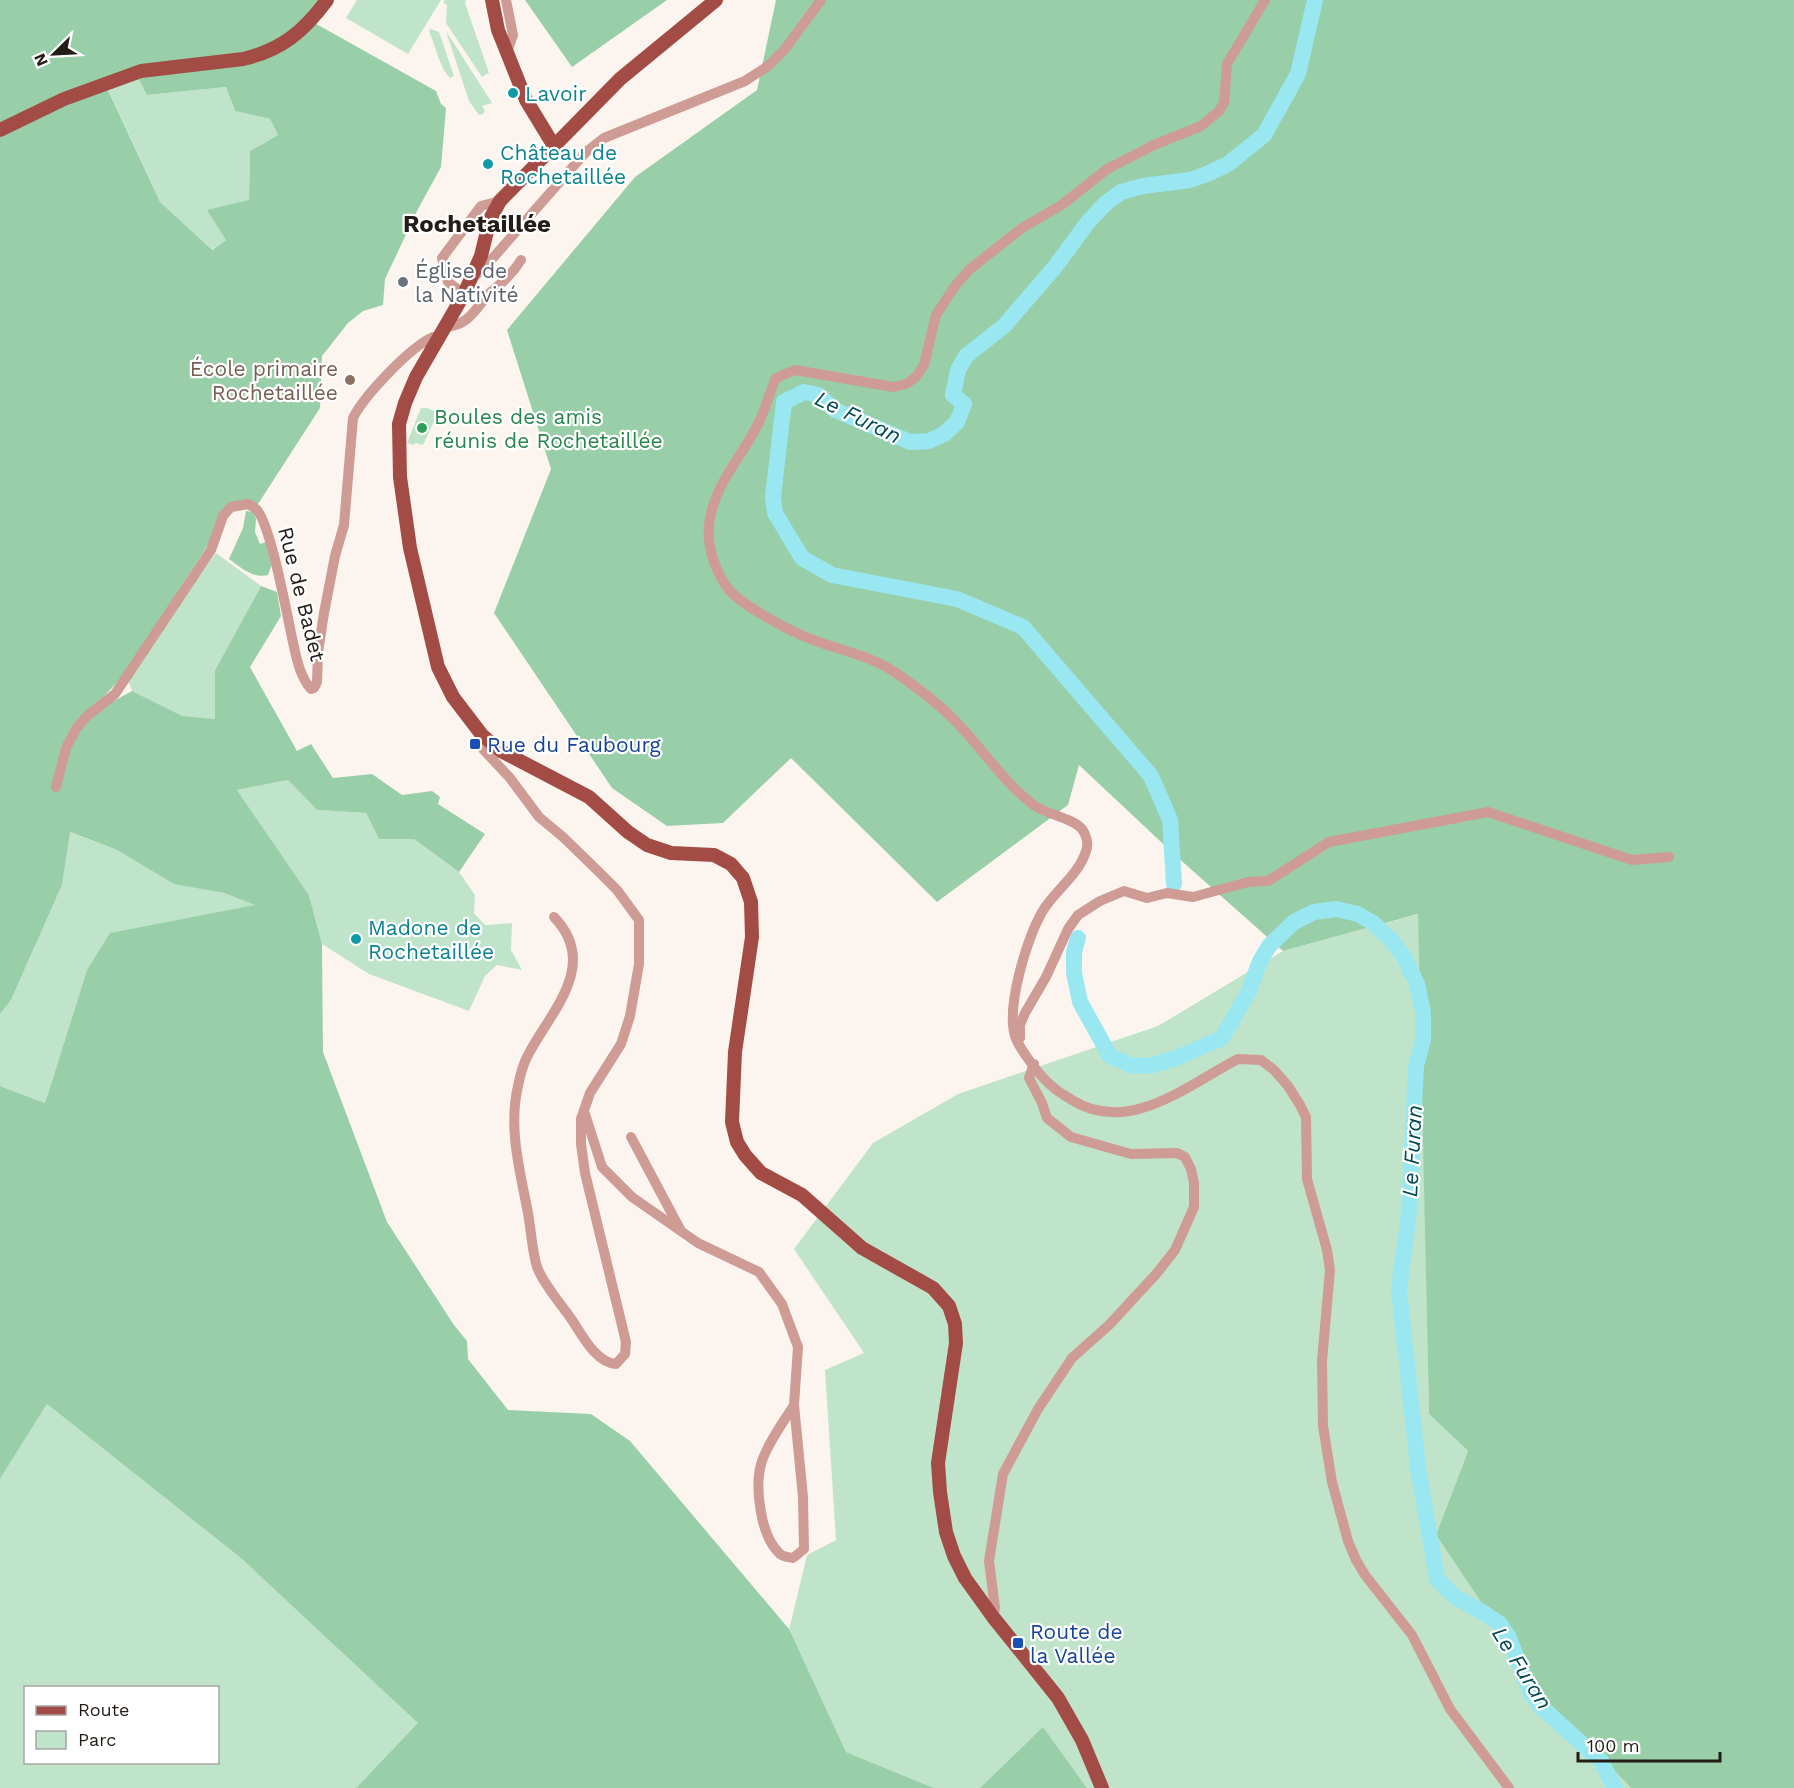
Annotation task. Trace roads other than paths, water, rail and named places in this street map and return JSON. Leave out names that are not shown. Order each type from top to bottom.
[{"type":"main road","points":[[0,130],[64,99],[141,71],[259,56],[290,40],[302,30],[327,0]]},
{"type":"main road","points":[[492,0],[498,30],[530,109],[554,146]]},
{"type":"main road","points":[[716,0],[620,79],[500,201],[490,219],[481,256],[471,279],[416,377],[399,423],[400,477],[410,548],[438,667],[453,697],[482,735],[501,751],[589,797],[646,845],[671,853],[714,855],[731,864],[743,878],[751,902],[752,937],[735,1052],[732,1122],[737,1142],[761,1173],[802,1195],[862,1248],[933,1288],[949,1305],[955,1324],[956,1343],[938,1463],[946,1532],[965,1578],[1058,1698],[1082,1740],[1102,1788]]},
{"type":"street","points":[[506,0],[513,35],[507,52]]},
{"type":"street","points":[[471,279],[485,267],[585,153],[604,138],[745,81],[768,66],[785,49],[821,0]]},
{"type":"street","points":[[1265,0],[1227,64],[1224,103],[1219,111],[1201,126],[1154,144],[1107,169],[1064,204],[1022,228],[970,269],[955,286],[936,315],[924,365],[916,377],[906,384],[893,387],[795,370],[776,378],[767,396],[760,420],[716,494],[709,527],[713,560],[731,592],[800,634],[860,654],[897,674],[945,710],[1015,789],[1036,807],[1081,828],[1087,838],[1087,850],[1076,869],[1042,910],[1024,952],[1016,994],[1013,1026],[1020,1047],[1051,1086],[1076,1103],[1100,1112],[1131,1111],[1159,1103],[1238,1059],[1261,1060],[1274,1070],[1300,1105],[1306,1117],[1306,1179],[1327,1250],[1330,1270],[1322,1361],[1322,1394],[1328,1455],[1342,1521],[1356,1560],[1412,1635],[1450,1709],[1509,1788]]},
{"type":"street","points":[[464,294],[448,282],[442,258],[481,206],[500,201]]},
{"type":"street","points":[[446,327],[457,326],[473,316],[490,293],[512,274],[521,260]]},
{"type":"street","name":"Rue de Badet","points":[[56,787],[66,748],[76,729],[87,716],[115,694],[211,550],[223,516],[231,507],[248,504],[256,509],[262,520],[271,546],[297,657],[307,685],[311,689],[315,688],[324,613],[335,556],[344,525],[353,418],[359,406],[373,389],[396,366],[426,340],[433,338],[438,340]]},
{"type":"street","points":[[482,735],[483,749],[510,778],[539,818],[563,837],[617,890],[639,920],[639,964],[630,1016],[621,1044],[596,1083],[583,1108],[581,1119],[581,1144],[585,1173],[626,1342],[625,1354],[616,1364],[606,1361],[589,1345],[537,1267],[514,1133],[518,1086],[527,1057],[561,1001],[569,983],[573,963],[572,943],[565,929],[554,917]]},
{"type":"street","points":[[1020,1047],[1020,1025],[1068,930],[1078,915],[1100,901],[1124,891],[1147,898],[1172,893],[1193,897],[1248,882],[1268,881],[1329,842],[1488,812],[1632,860],[1669,857]]},
{"type":"street","points":[[993,1617],[996,1608],[989,1561],[1003,1474],[1038,1409],[1072,1358],[1109,1324],[1175,1250],[1194,1208],[1194,1183],[1185,1157],[1177,1153],[1131,1154],[1071,1137],[1047,1118],[1029,1078],[1034,1064]]},
{"type":"street","points":[[583,1108],[602,1167],[632,1197],[698,1243],[759,1272],[782,1304],[798,1347],[794,1405],[803,1497],[804,1549],[793,1558],[781,1555],[770,1539],[762,1518],[758,1488],[762,1462],[772,1438],[794,1405]]},
{"type":"street","points":[[631,1137],[682,1232]]},
{"type":"waterway","name":"Le Furan","points":[[1174,884],[1170,820],[1151,776],[1023,627],[957,599],[832,575],[802,558],[775,513],[773,497],[784,402],[804,392],[818,395],[835,410],[910,442],[929,441],[944,434],[957,422],[964,404],[953,395],[958,370],[966,356],[1004,326],[1106,203],[1121,192],[1143,186],[1190,180],[1207,174],[1228,164],[1264,135],[1298,74],[1315,0]]},
{"type":"waterway","name":"Le Furan","points":[[1078,938],[1074,952],[1074,973],[1080,1002],[1110,1056],[1133,1066],[1153,1065],[1176,1058],[1222,1038],[1249,991],[1260,961],[1269,946],[1294,922],[1314,912],[1336,909],[1358,914],[1373,923],[1403,955],[1417,984],[1423,1012],[1423,1040],[1416,1066],[1409,1211],[1399,1290],[1418,1468],[1437,1579],[1455,1597],[1500,1624],[1508,1636],[1531,1693],[1540,1706],[1601,1761],[1615,1788]]},
{"type":"place","name":"Lavoir","points":[[513,93]]},
{"type":"place","name":"Château de Rochetaillée","points":[[488,164]]},
{"type":"place","name":"Église de la Nativité","points":[[403,282]]},
{"type":"place","name":"École primaire Rochetaillée","points":[[350,380]]},
{"type":"place","name":"Boules des amis réunis de Rochetaillée","points":[[422,428]]},
{"type":"place","name":"Rue du Faubourg","points":[[475,744]]},
{"type":"place","name":"Madone de Rochetaillée","points":[[356,939]]},
{"type":"place","name":"Route de la Vallée","points":[[1018,1643]]},
{"type":"district","name":"Rochetaillée","points":[[477,224]]}]
